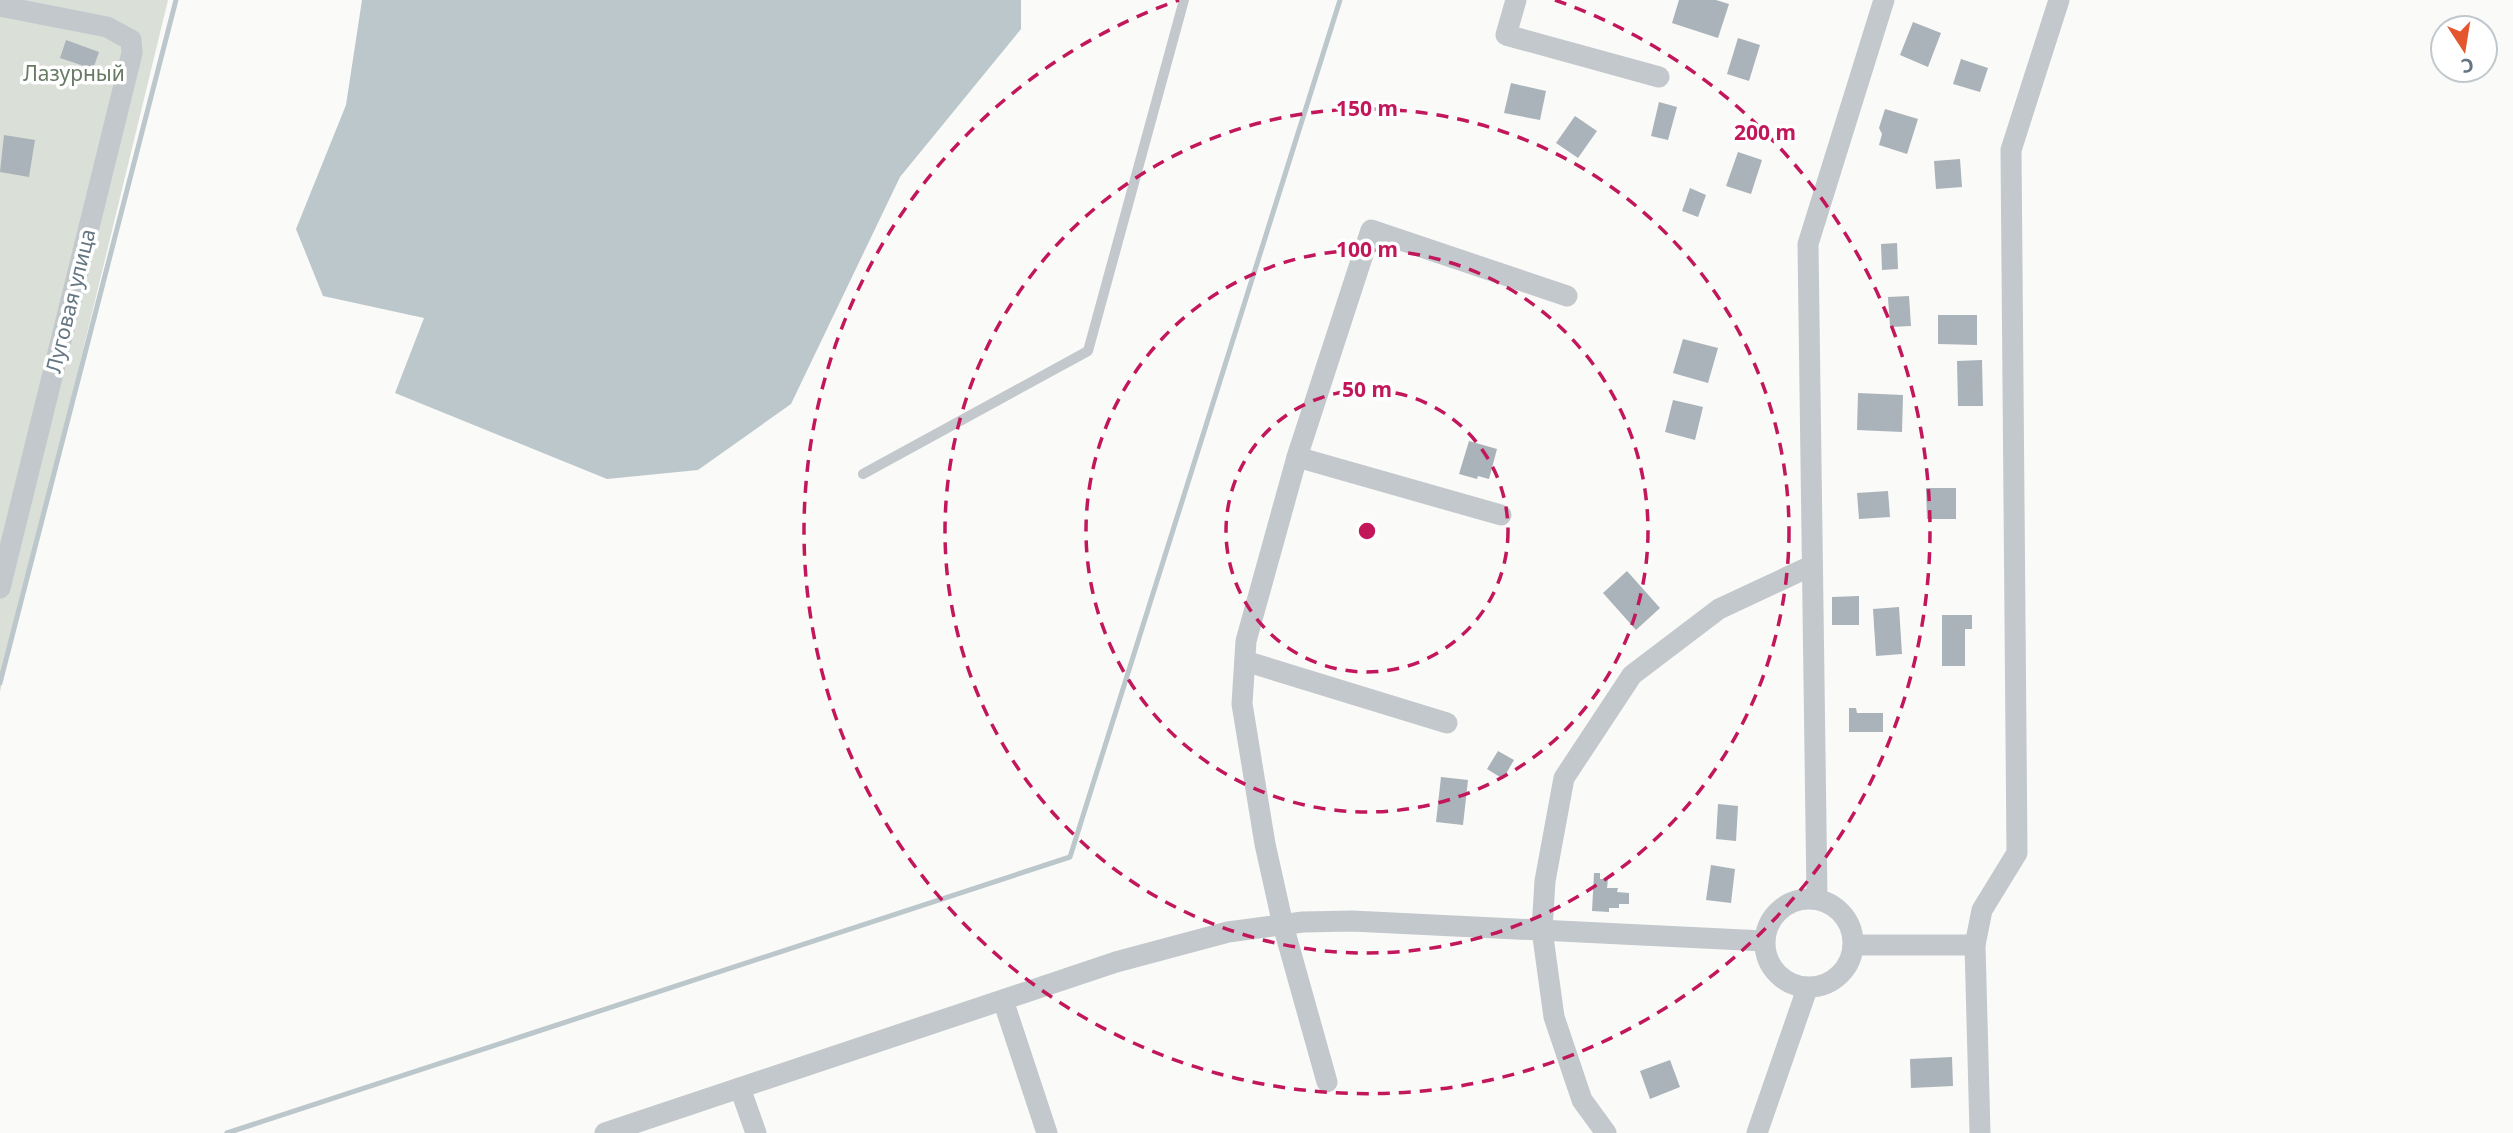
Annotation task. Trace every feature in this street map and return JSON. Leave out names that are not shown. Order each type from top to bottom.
[{"type":"street","points":[[1516,0],[1506,35],[1659,77]]},
{"type":"street","points":[[1817,898],[1808,244],[1884,0]]},
{"type":"street","points":[[1980,1133],[1975,945],[1982,910],[2017,853],[2011,150],[2059,0]]},
{"type":"street","name":"Луговая улица","points":[[0,6],[107,27],[131,40],[132,53],[0,588]]},
{"type":"street","points":[[1327,1082],[1283,925],[1265,844],[1242,704],[1246,641],[1297,457],[1371,230],[1567,296]]},
{"type":"street","points":[[1297,457],[1501,515]]},
{"type":"street","points":[[1606,1133],[1582,1100],[1554,1017],[1542,930],[1545,881],[1564,778],[1632,675],[1719,609],[1811,566]]},
{"type":"street","points":[[1245,661],[1447,723]]},
{"type":"street","points":[[1817,898],[1845,915],[1855,945],[1848,968],[1830,984],[1807,989],[1784,981],[1769,964],[1764,941],[1772,917],[1792,901],[1817,898]]},
{"type":"street","points":[[605,1133],[1116,962],[1227,932],[1352,921],[1764,941]]},
{"type":"street","points":[[1855,945],[1975,945]]},
{"type":"street","points":[[1757,1133],[1807,989]]},
{"type":"street","points":[[1003,1000],[1047,1133]]},
{"type":"street","points":[[740,1088],[756,1133]]},
{"type":"lane","points":[[863,474],[1088,351],[1184,0]]},
{"type":"green space","name":"Лазурный","points":[[0,0],[168,0],[0,692]]},
{"type":"shaded area","points":[[362,0],[1021,0],[1021,29],[900,177],[791,404],[698,470],[607,479],[395,393],[424,318],[323,296],[296,229],[346,105]]},
{"type":"building","points":[[1679,0],[1716,0],[1729,4],[1718,38],[1672,23]]},
{"type":"building","points":[[1913,22],[1941,33],[1928,67],[1900,55]]},
{"type":"building","points":[[1738,38],[1760,45],[1749,81],[1727,74]]},
{"type":"building","points":[[66,40],[99,52],[93,69],[60,58]]},
{"type":"building","points":[[1961,59],[1988,68],[1980,92],[1953,84]]},
{"type":"building","points":[[1511,83],[1546,91],[1540,120],[1504,113]]},
{"type":"building","points":[[1659,102],[1677,107],[1668,140],[1651,136]]},
{"type":"building","points":[[1885,109],[1918,119],[1907,154],[1879,145],[1882,134],[1879,128]]},
{"type":"building","points":[[1575,116],[1597,131],[1578,158],[1556,143]]},
{"type":"building","points":[[4,135],[35,140],[29,177],[0,172]]},
{"type":"building","points":[[1738,152],[1762,160],[1751,194],[1726,186]]},
{"type":"building","points":[[1960,159],[1962,187],[1936,189],[1934,161]]},
{"type":"building","points":[[1690,188],[1706,195],[1698,217],[1682,211]]},
{"type":"building","points":[[1897,243],[1898,269],[1882,270],[1881,244]]},
{"type":"building","points":[[1909,296],[1911,326],[1890,327],[1888,297]]},
{"type":"building","points":[[1938,315],[1977,315],[1977,345],[1938,344]]},
{"type":"building","points":[[1683,339],[1718,348],[1708,383],[1673,373]]},
{"type":"building","points":[[1982,360],[1983,406],[1958,406],[1957,361]]},
{"type":"building","points":[[1858,393],[1903,395],[1902,432],[1857,430]]},
{"type":"building","points":[[1673,400],[1703,407],[1695,440],[1665,432]]},
{"type":"building","points":[[1469,441],[1497,449],[1489,479],[1459,474]]},
{"type":"building","points":[[1926,488],[1956,488],[1956,519],[1927,519]]},
{"type":"building","points":[[1888,491],[1890,517],[1859,519],[1857,493]]},
{"type":"building","points":[[1627,571],[1660,608],[1636,630],[1603,593]]},
{"type":"building","points":[[1859,596],[1859,625],[1832,625],[1832,597]]},
{"type":"building","points":[[1899,607],[1902,654],[1876,656],[1873,609]]},
{"type":"building","points":[[1942,615],[1972,615],[1972,629],[1965,629],[1965,666],[1942,666]]},
{"type":"building","points":[[1849,708],[1856,708],[1857,713],[1883,713],[1883,732],[1849,732]]},
{"type":"building","points":[[1498,751],[1514,760],[1503,779],[1487,769]]},
{"type":"building","points":[[1441,777],[1468,780],[1463,825],[1436,822]]},
{"type":"building","points":[[1718,804],[1738,806],[1736,841],[1716,839]]},
{"type":"building","points":[[1711,865],[1735,869],[1731,903],[1706,900]]},
{"type":"building","points":[[1594,873],[1600,873],[1600,879],[1608,879],[1607,888],[1618,888],[1617,892],[1629,893],[1629,904],[1609,908],[1609,912],[1592,911]]},
{"type":"building","points":[[1952,1057],[1953,1086],[1911,1088],[1910,1059]]},
{"type":"building","points":[[1670,1060],[1680,1087],[1650,1099],[1640,1071]]},
{"type":"waterway","points":[[0,683],[176,0]]},
{"type":"waterway","points":[[227,1133],[1070,857],[1340,0]]}]
